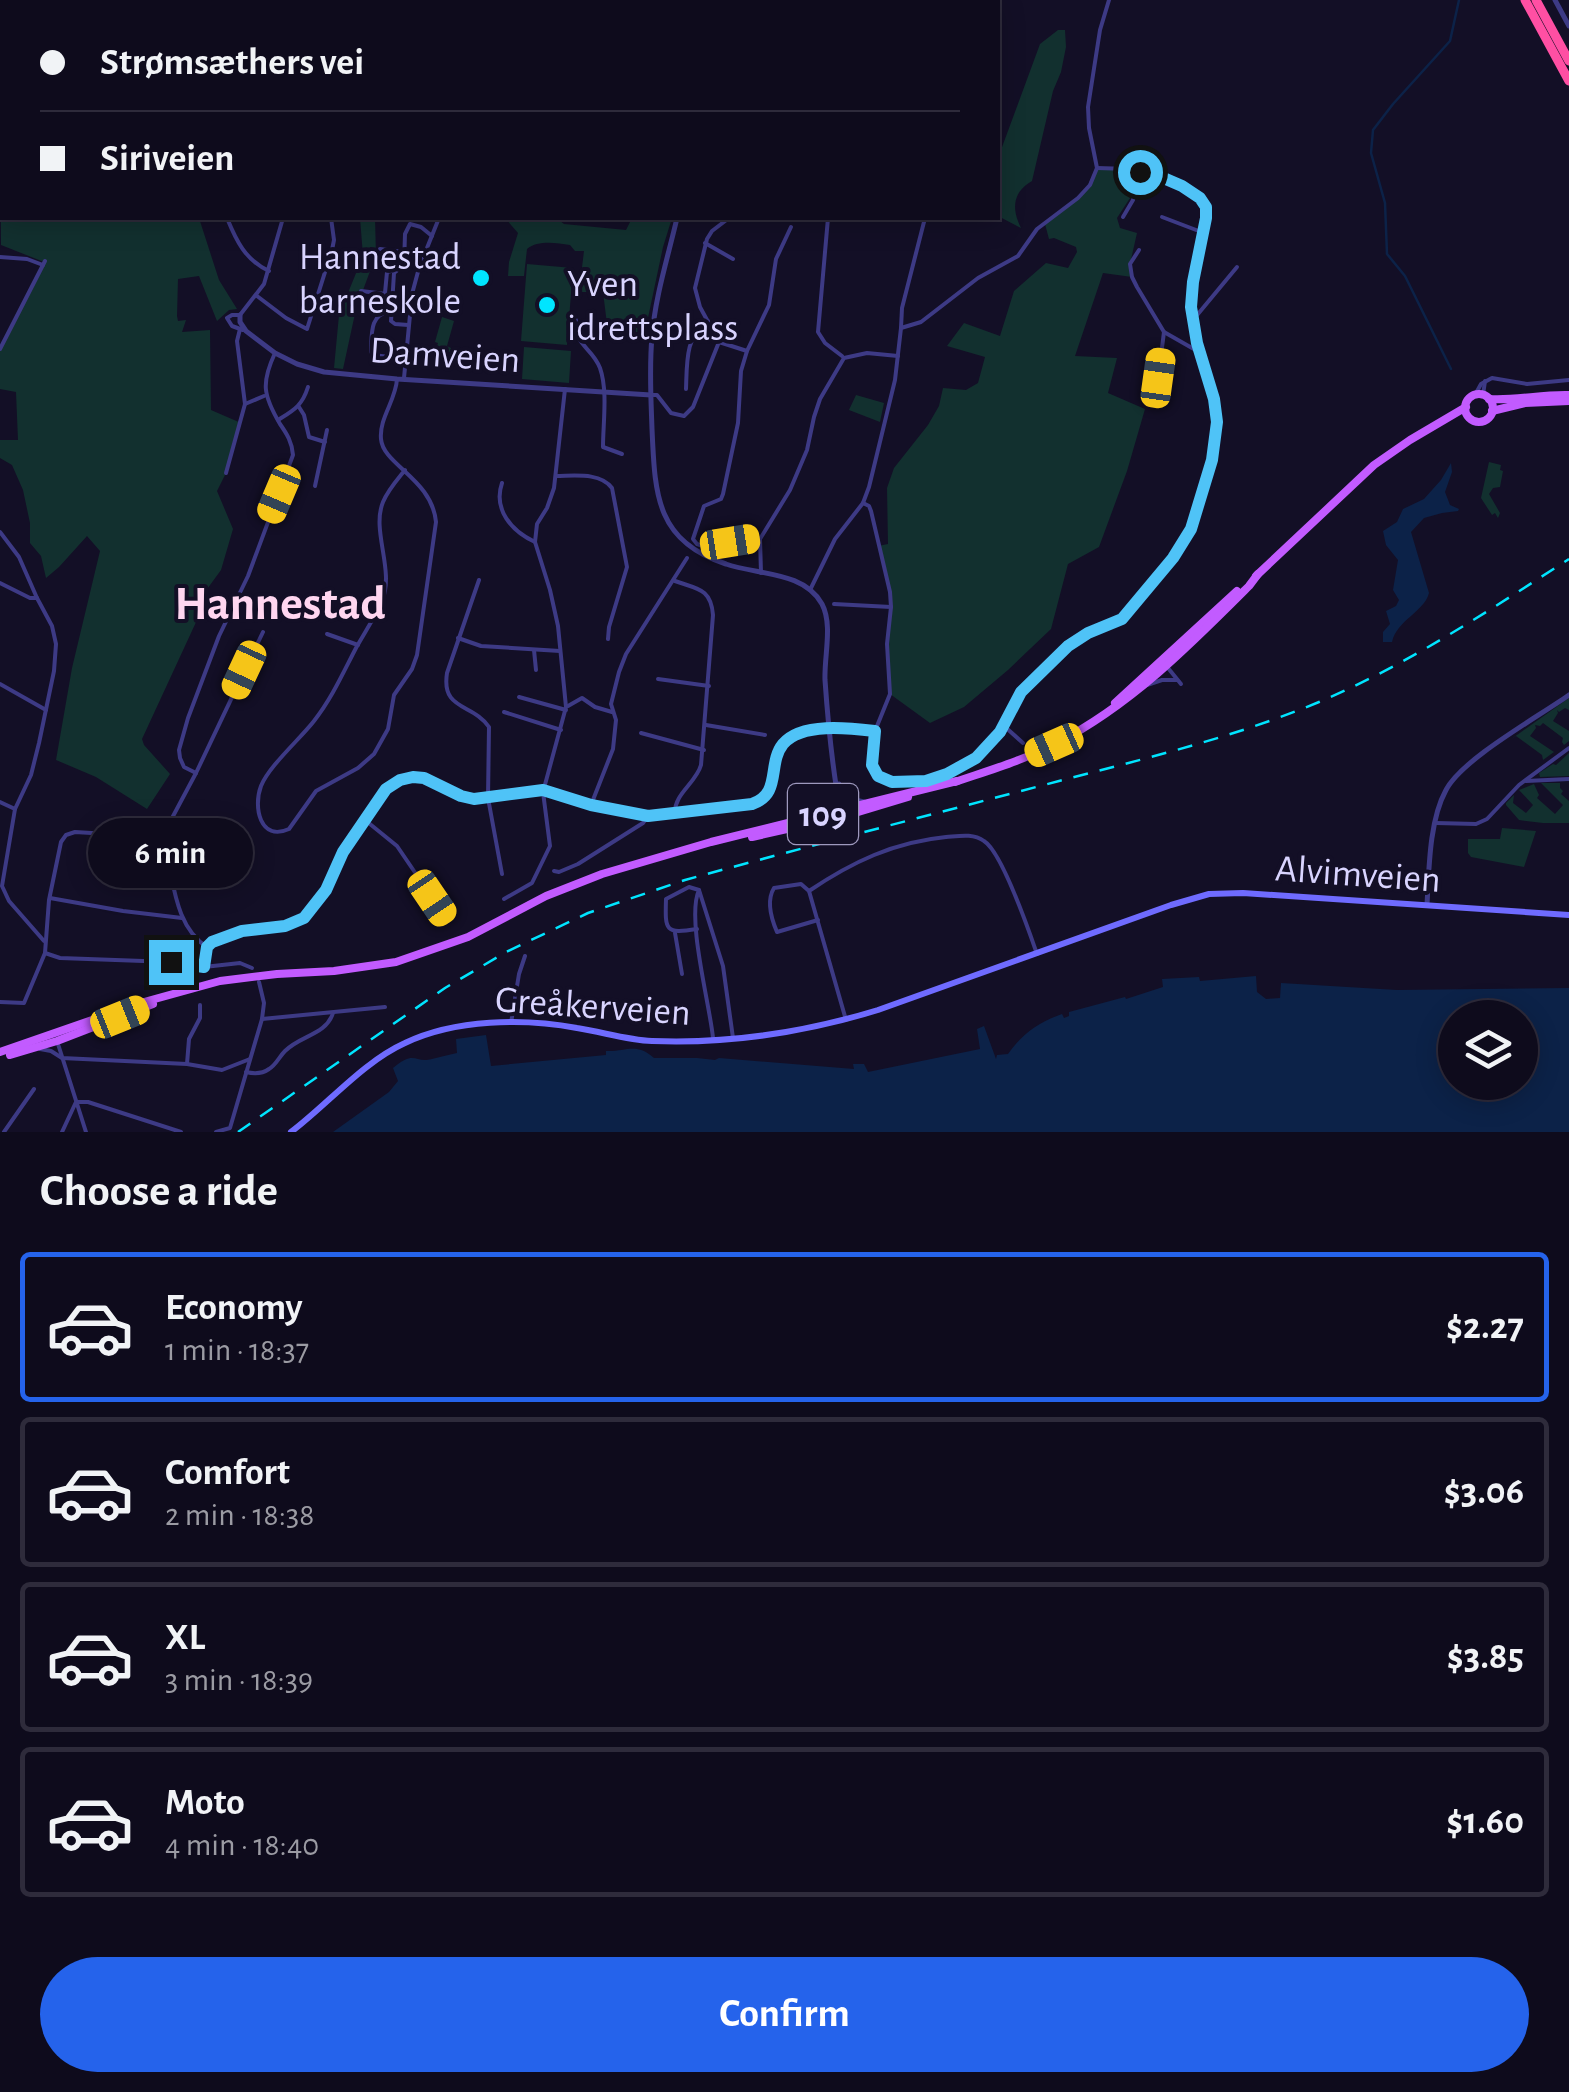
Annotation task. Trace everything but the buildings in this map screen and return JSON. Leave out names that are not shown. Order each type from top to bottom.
[{"type":"highway","points":[[1525,0],[1569,81]]},
{"type":"highway","points":[[1536,0],[1569,62]]},
{"type":"main road","name":"109","points":[[1099,717],[1165,663],[1374,465],[1410,440],[1466,407],[1469,400],[1482,396],[1503,400],[1524,396],[1569,398]]},
{"type":"main road","points":[[1482,396],[1492,412]]},
{"type":"main road","name":"109","points":[[1440,423],[1470,418],[1484,421],[1492,412],[1525,403],[1569,398]]},
{"type":"main road","points":[[1466,407],[1470,418]]},
{"type":"main road","name":"109","points":[[0,1055],[32,1049],[144,1002],[240,977],[334,971],[396,962],[468,936],[582,881],[1003,767],[1042,750],[1115,708],[1143,687],[1165,663]]},
{"type":"main road","name":"109","points":[[844,811],[958,781]]},
{"type":"main road","name":"Alvimveien","points":[[1146,914],[1222,892],[1569,915]]},
{"type":"main road","name":"Greåkerveien","points":[[291,1132],[379,1058],[405,1042],[449,1029],[511,1023],[562,1025],[638,1040],[713,1040],[779,1033],[846,1020],[1146,914]]},
{"type":"main road","name":"109","points":[[0,1055],[56,1038]]},
{"type":"street","points":[[900,328],[921,322],[978,278],[1018,256],[1033,234],[1090,185],[1097,168],[1088,107],[1109,0]]},
{"type":"street","points":[[1555,0],[1569,26]]},
{"type":"street","points":[[862,502],[871,511],[890,592],[890,694],[875,731],[872,765],[884,780],[914,782],[947,774],[984,752],[1015,700],[1042,670],[1080,637],[1122,619],[1188,537],[1212,460],[1216,433],[1214,399],[1193,320],[1192,293],[1206,207],[1200,198],[1164,177],[1097,168]]},
{"type":"street","points":[[1123,217],[1140,172]]},
{"type":"street","points":[[1162,217],[1204,233]]},
{"type":"street","points":[[228,220],[244,253],[269,271]]},
{"type":"street","points":[[226,473],[246,404],[237,341],[243,330],[240,315],[257,296],[269,271],[282,220]]},
{"type":"street","points":[[257,296],[307,329],[334,240],[332,220]]},
{"type":"street","points":[[405,470],[382,504],[383,598],[328,703],[260,787],[258,813],[272,831],[289,829],[316,791],[358,768],[374,754],[388,729],[394,695],[417,656],[436,522],[429,498],[405,470],[388,455],[380,437],[406,359],[412,294],[437,220]]},
{"type":"street","points":[[678,220],[652,334],[656,491],[671,524],[701,554],[736,568],[794,580],[822,604],[826,620],[828,728],[844,811]]},
{"type":"street","points":[[726,220],[712,231],[705,243],[696,288],[700,307],[719,342],[747,351]]},
{"type":"street","points":[[828,220],[818,332],[824,343],[844,358]]},
{"type":"street","points":[[810,590],[834,539],[862,502],[873,473],[895,380],[902,308],[924,220]]},
{"type":"street","points":[[404,265],[405,234],[410,224],[432,236]]},
{"type":"street","points":[[760,539],[703,546],[694,542],[704,506],[724,494],[738,422],[740,377],[747,351],[769,305],[776,259],[792,227]]},
{"type":"street","points":[[705,243],[733,259]]},
{"type":"street","points":[[380,249],[404,252]]},
{"type":"street","points":[[1139,250],[1130,264],[1132,277],[1164,332],[1199,352]]},
{"type":"street","points":[[0,257],[44,263],[0,350]]},
{"type":"street","points":[[408,325],[392,323],[388,272],[404,265],[419,268]]},
{"type":"street","points":[[1193,320],[1237,267]]},
{"type":"street","points":[[361,291],[388,294]]},
{"type":"street","points":[[390,311],[378,314],[373,322],[371,352],[373,356],[406,359]]},
{"type":"street","points":[[240,315],[227,320],[243,330]]},
{"type":"street","points":[[576,320],[576,333],[600,367],[603,447],[622,454]]},
{"type":"street","points":[[686,388],[690,346],[698,328],[708,321]]},
{"type":"street","points":[[673,322],[698,328]]},
{"type":"street","name":"Damveien","points":[[243,330],[275,353],[324,372],[651,395]]},
{"type":"street","points":[[1158,378],[1164,332]]},
{"type":"street","points":[[651,395],[657,395],[676,416],[689,413],[719,342]]},
{"type":"street","points":[[761,573],[760,539],[790,490],[807,450],[820,399],[844,358],[867,352],[898,356]]},
{"type":"street","points":[[196,773],[184,767],[180,758],[188,718],[248,576],[293,454],[290,440],[266,395],[265,377],[275,353]]},
{"type":"street","points":[[1482,396],[1485,381],[1496,378],[1527,384],[1569,380]]},
{"type":"street","points":[[278,420],[299,407],[308,387]]},
{"type":"street","points":[[504,899],[532,883],[550,846],[543,790],[566,708],[558,626],[534,542],[537,524],[552,496],[565,389]]},
{"type":"street","points":[[246,404],[266,395]]},
{"type":"street","points":[[299,407],[309,437],[325,442]]},
{"type":"street","points":[[315,486],[328,430]]},
{"type":"street","points":[[556,476],[600,478],[612,488],[627,567],[608,639]]},
{"type":"street","points":[[502,482],[499,492],[503,514],[514,530],[534,542]]},
{"type":"street","points":[[0,532],[20,557],[52,626],[56,644],[34,765],[15,810],[2,886],[4,895],[44,941]]},
{"type":"street","points":[[591,805],[613,749],[616,720],[612,692],[626,654],[687,558]]},
{"type":"street","points":[[479,580],[458,638],[446,690],[453,702],[490,727],[488,798],[502,874]]},
{"type":"street","points":[[674,580],[705,592],[712,604],[704,750],[700,772],[676,802],[675,813]]},
{"type":"street","points":[[0,583],[37,598]]},
{"type":"street","points":[[834,604],[891,607]]},
{"type":"street","points":[[207,947],[182,918],[163,835],[262,632]]},
{"type":"street","points":[[327,634],[358,645]]},
{"type":"street","points":[[458,638],[478,646],[560,651]]},
{"type":"street","points":[[534,650],[536,670]]},
{"type":"street","points":[[1143,687],[1162,680],[1179,682],[1165,663]]},
{"type":"street","points":[[658,679],[709,686]]},
{"type":"street","points":[[0,684],[46,710]]},
{"type":"street","points":[[1427,905],[1428,856],[1442,796],[1449,783],[1462,769],[1569,695]]},
{"type":"street","points":[[519,697],[566,708],[582,698],[594,708],[612,712]]},
{"type":"street","points":[[504,712],[561,730]]},
{"type":"street","points":[[706,725],[765,735]]},
{"type":"street","points":[[1003,725],[1023,744]]},
{"type":"street","points":[[204,967],[207,947],[220,938],[285,926],[304,918],[326,890],[343,852],[386,789],[400,780],[413,777],[432,781],[465,798],[543,790],[591,805],[648,816],[752,804],[762,800],[771,788],[775,760],[783,744],[802,732],[828,728],[875,731]]},
{"type":"street","points":[[641,733],[704,750]]},
{"type":"street","points":[[1436,823],[1482,822],[1526,780],[1569,748]]},
{"type":"street","points":[[836,776],[844,811]]},
{"type":"street","points":[[1526,780],[1569,779]]},
{"type":"street","points":[[843,795],[867,802]]},
{"type":"street","points":[[0,802],[15,810]]},
{"type":"street","points":[[554,871],[578,864],[644,823],[648,816]]},
{"type":"street","points":[[365,820],[397,846],[448,921]]},
{"type":"street","points":[[0,1002],[24,1003],[45,952],[61,842],[70,833],[141,836],[162,844]]},
{"type":"street","points":[[809,891],[848,865],[882,851],[917,840],[974,836],[991,846],[1000,863],[1036,954]]},
{"type":"street","points":[[818,920],[777,932],[770,900],[774,888],[801,884],[809,891],[818,920],[846,1020]]},
{"type":"street","points":[[698,930],[675,933],[665,924],[666,900],[689,888],[699,890]]},
{"type":"street","points":[[699,890],[696,897],[702,978],[713,1040]]},
{"type":"street","points":[[699,890],[723,966],[733,1038]]},
{"type":"street","points":[[50,898],[182,918]]},
{"type":"street","points":[[675,933],[682,974]]},
{"type":"street","points":[[45,952],[60,958],[204,967],[240,963],[252,968]]},
{"type":"street","points":[[511,1023],[525,956]]},
{"type":"street","points":[[216,1132],[230,1128],[262,1020],[264,1003],[259,982]]},
{"type":"street","points":[[188,1064],[189,1039],[200,1018],[200,1004]]},
{"type":"street","points":[[262,1020],[385,1008]]},
{"type":"street","points":[[246,1072],[265,1072],[274,1067],[282,1053],[296,1042],[330,1024],[333,1012]]},
{"type":"street","points":[[56,1038],[86,1132]]},
{"type":"street","points":[[32,1049],[51,1051],[62,1058],[188,1064],[222,1070],[250,1059]]},
{"type":"street","points":[[4,1132],[34,1089]]},
{"type":"street","points":[[62,1132],[76,1102]]},
{"type":"street","points":[[76,1102],[88,1102],[181,1132]]},
{"type":"green space","points":[[1058,30],[1065,30],[1061,72],[1032,181],[1016,201],[1021,228],[1000,217],[1000,153],[1040,44]]},
{"type":"green space","points":[[1097,168],[1140,171],[1132,195],[1117,218],[1120,228],[1137,233],[1130,264],[1132,277],[1103,273],[1075,356],[1117,358],[1108,393],[1145,409],[1127,471],[1099,547],[1068,564],[1051,629],[964,707],[930,723],[890,694],[890,593],[878,546],[888,544],[887,488],[894,468],[939,406],[943,388],[966,390],[978,383],[985,357],[947,346],[964,323],[1000,336],[1014,291],[1046,263],[1068,268],[1076,247],[1049,239],[1045,224],[1084,192]]},
{"type":"green space","points":[[1,220],[200,220],[219,280],[237,309],[229,310],[217,321],[199,276],[178,279],[177,316],[178,321],[186,320],[182,332],[210,330],[211,410],[241,423],[217,491],[233,529],[221,570],[202,596],[197,620],[142,739],[170,774],[147,809],[96,777],[56,760],[72,668],[100,551],[87,536],[46,578],[41,556],[30,543],[23,490],[12,465],[0,458],[0,440],[18,440],[16,392],[0,389],[0,349],[44,262],[1,245]]},
{"type":"green space","points":[[360,220],[375,220],[376,255],[356,309],[343,369],[334,368],[339,315],[363,256]]},
{"type":"green space","points":[[507,220],[559,220],[564,224],[626,230],[631,220],[671,220],[645,332],[608,332],[603,292],[579,292],[584,251],[575,251],[570,245],[531,246],[527,249],[524,276],[508,276],[518,233]]},
{"type":"green space","name":"Yven idrettsplass","points":[[527,264],[573,268],[567,345],[521,341]]},
{"type":"green space","points":[[442,317],[454,321],[447,346],[453,349],[450,360],[434,356]]},
{"type":"green space","points":[[524,347],[571,351],[569,383],[522,379]]},
{"type":"green space","points":[[856,395],[884,403],[880,422],[849,410]]},
{"type":"green space","points":[[1489,462],[1501,465],[1503,471],[1500,487],[1489,494],[1500,513],[1498,518],[1481,498]]},
{"type":"green space","points":[[1569,698],[1569,710],[1557,710],[1553,721],[1569,731],[1569,741],[1564,745],[1563,738],[1543,723],[1535,725],[1530,736],[1554,752],[1543,760],[1542,755],[1516,736],[1510,740]]},
{"type":"green space","points":[[1569,753],[1569,776],[1540,777],[1539,773]]},
{"type":"green space","points":[[1541,783],[1560,783],[1561,794],[1569,801],[1569,823],[1519,820],[1506,805],[1514,795],[1513,803],[1526,813],[1533,805],[1519,790],[1534,784],[1537,798],[1555,814],[1563,805]]},
{"type":"green space","points":[[1502,828],[1536,831],[1524,867],[1471,857],[1468,853],[1468,839],[1500,839]]},
{"type":"water","points":[[1451,463],[1445,492],[1450,505],[1458,511],[1424,518],[1411,532],[1429,593],[1392,642],[1383,642],[1383,632],[1390,624],[1386,611],[1399,600],[1393,590],[1398,560],[1386,545],[1383,531],[1397,522],[1403,509],[1424,499]]},
{"type":"water","points":[[1256,976],[1257,992],[1266,999],[1280,998],[1281,983],[1397,990],[1569,988],[1569,1132],[333,1132],[389,1092],[398,1081],[393,1068],[411,1058],[426,1060],[457,1053],[456,1039],[486,1035],[491,1066],[631,1049],[642,1050],[654,1058],[719,1058],[854,1069],[853,1064],[864,1064],[868,1072],[980,1049],[977,1029],[984,1026],[996,1059],[997,1055],[1008,1054],[1032,1030],[1062,1014],[1064,1018],[1069,1012],[1163,987],[1162,979],[1199,977],[1200,981]]},
{"type":"waterway","points":[[1451,369],[1405,276],[1387,254],[1385,203],[1371,153],[1373,130],[1450,41],[1459,0]]},
{"type":"railway","points":[[238,1132],[445,988],[506,952],[588,913],[685,880],[1158,755],[1287,714],[1416,654],[1569,559]]},
{"type":"place","name":"Hannestad barneskole","points":[[481,278]]},
{"type":"place","name":"Yven idrettsplass","points":[[547,305]]},
{"type":"district","name":"Hannestad","points":[[280,602]]},
{"type":"route","points":[[171,962],[204,967],[207,947],[220,938],[285,926],[304,918],[326,890],[343,852],[386,789],[400,780],[424,778],[474,799],[543,790],[648,816],[762,800],[771,788],[777,754],[783,744],[802,732],[828,728],[875,731],[874,772],[892,782],[926,781],[976,758],[992,742],[1021,692],[1080,637],[1122,619],[1173,558],[1191,529],[1212,460],[1217,413],[1191,307],[1205,203],[1164,177],[1140,172]]}]
